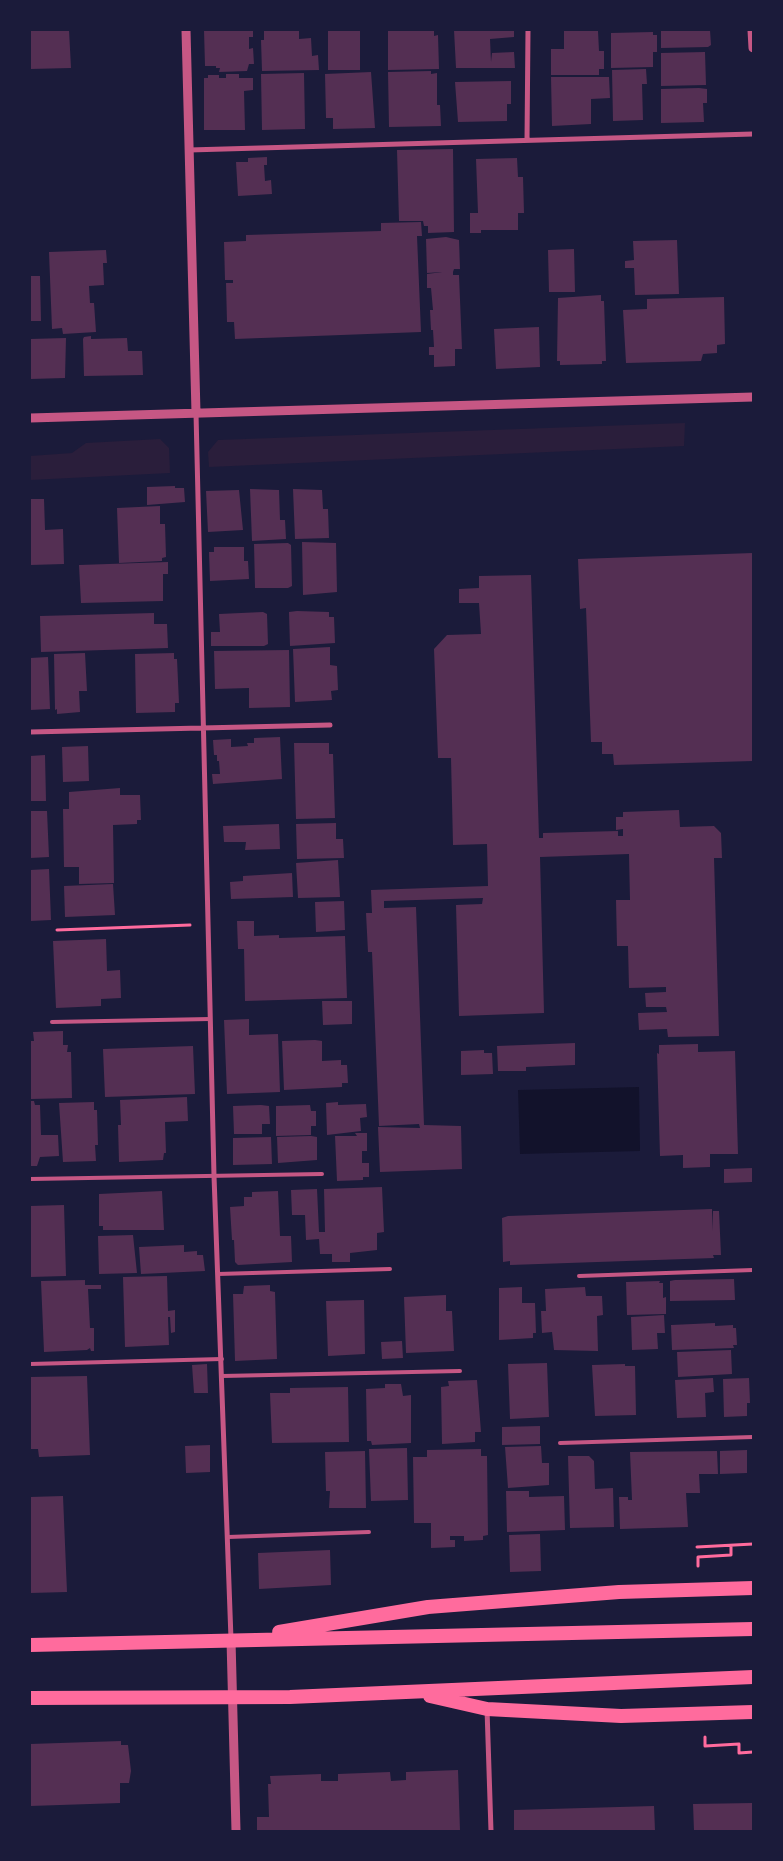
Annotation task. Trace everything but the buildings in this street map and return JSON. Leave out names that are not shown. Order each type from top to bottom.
[{"type":"highway","points":[[231,1640],[428,1607],[620,1592],[753,1588]]},
{"type":"highway","points":[[30,1645],[753,1628]]},
{"type":"highway","points":[[30,1698],[232,1698],[753,1677]]},
{"type":"highway","points":[[413,1692],[487,1709],[621,1716],[753,1712]]},
{"type":"street","points":[[186,30],[214,1176],[222,1358],[236,1831]]},
{"type":"street","points":[[527,140],[528,30]]},
{"type":"street","points":[[752,30],[753,48]]},
{"type":"street","points":[[188,150],[753,134]]},
{"type":"street","points":[[30,418],[753,397]]},
{"type":"street","points":[[30,732],[203,727],[330,726]]},
{"type":"street","points":[[487,1709],[491,1831]]},
{"type":"lane","points":[[52,1022],[210,1019]]},
{"type":"lane","points":[[30,1178],[322,1174]]},
{"type":"lane","points":[[218,1274],[390,1270]]},
{"type":"lane","points":[[579,1276],[753,1270]]},
{"type":"lane","points":[[30,1364],[222,1358]]},
{"type":"lane","points":[[222,1376],[460,1371]]},
{"type":"lane","points":[[560,1444],[753,1437]]},
{"type":"lane","points":[[228,1537],[369,1532]]},
{"type":"path","points":[[56,930],[208,924]]},
{"type":"path","points":[[697,1547],[753,1544]]},
{"type":"path","points":[[698,1557],[731,1555],[730,1546]]},
{"type":"path","points":[[705,1746],[739,1744],[739,1753],[753,1752]]},
{"type":"shaded area","points":[[685,423],[684,446],[209,467],[208,452],[218,440]]},
{"type":"shaded area","points":[[160,439],[169,448],[170,473],[30,480],[30,456],[72,453],[86,443]]},
{"type":"shaded area","points":[[639,1087],[640,1151],[520,1154],[518,1090]]}]
